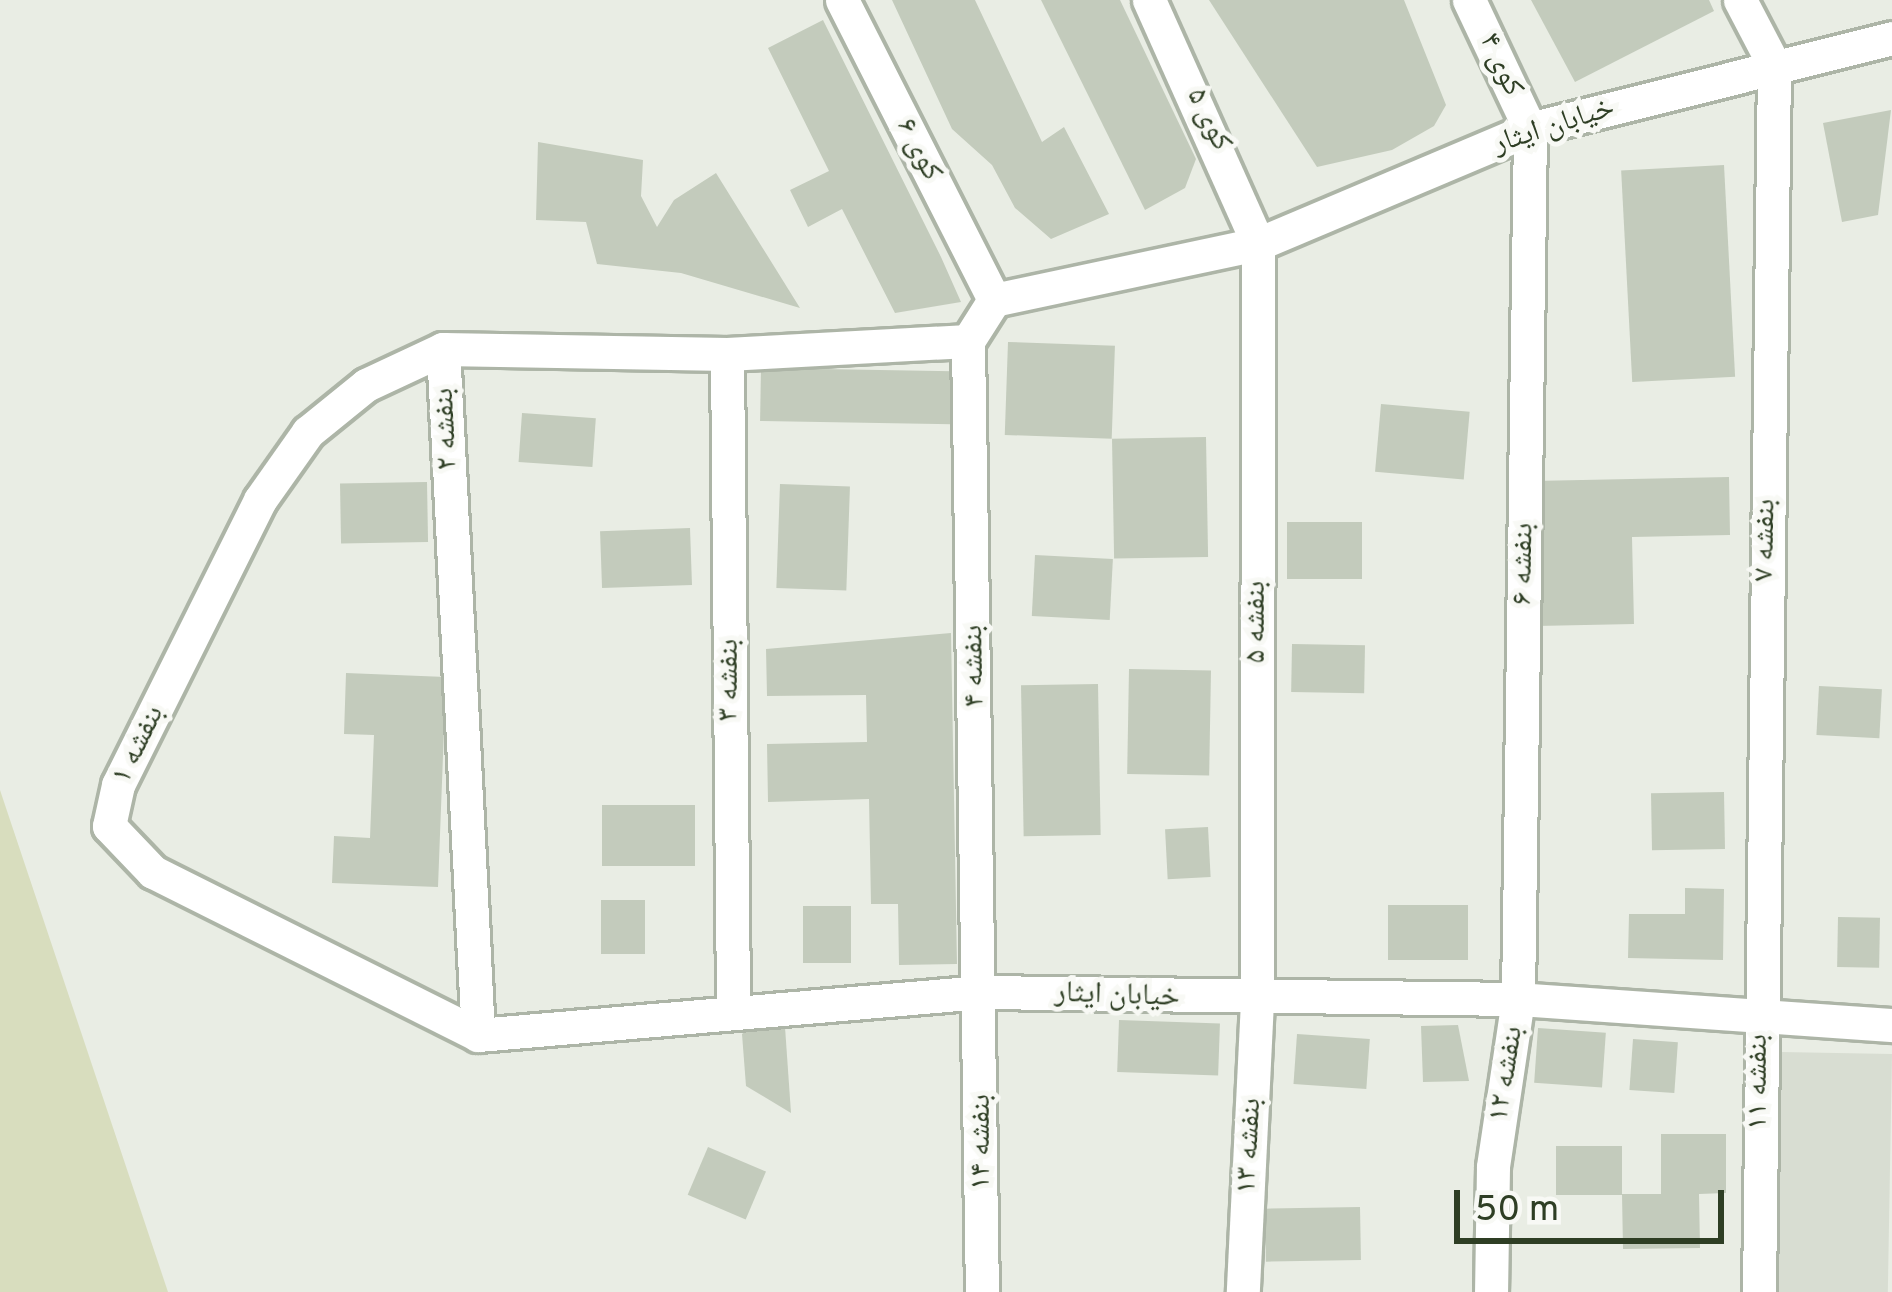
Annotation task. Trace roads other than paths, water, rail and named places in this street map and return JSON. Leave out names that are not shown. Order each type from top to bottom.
[{"type":"street","name":"کوی ۶","points":[[842,0],[994,300]]},
{"type":"street","name":"کوی ۵","points":[[1149,0],[1258,244]]},
{"type":"street","name":"کوی ۴","points":[[1469,0],[1530,129]]},
{"type":"street","points":[[1740,0],[1774,65]]},
{"type":"street","name":"خیابان ایثار","points":[[994,300],[1258,244],[1530,129],[1892,38]]},
{"type":"street","name":"بنفشه ۷","points":[[1758,1016],[1774,65]]},
{"type":"street","name":"بنفشه ۶","points":[[1518,999],[1530,129]]},
{"type":"street","name":"بنفشه ۵","points":[[1257,1000],[1258,244]]},
{"type":"street","points":[[968,341],[994,300]]},
{"type":"street","name":"بنفشه ۲","points":[[478,1035],[443,349],[728,354],[968,341]]},
{"type":"street","name":"بنفشه ۴","points":[[968,341],[982,992]]},
{"type":"street","name":"بنفشه ۱","points":[[443,349],[365,385],[296,449],[118,785],[109,826],[153,872],[478,1035]]},
{"type":"street","name":"بنفشه ۳","points":[[728,354],[733,1006]]},
{"type":"street","name":"خیابان ایثار","points":[[478,1035],[733,1006],[982,992],[1257,1000],[1518,999],[1892,1024]]},
{"type":"street","name":"بنفشه ۱۴","points":[[982,992],[982,1292]]},
{"type":"street","name":"بنفشه ۱۲","points":[[1491,1292],[1493,1167],[1518,999]]},
{"type":"street","name":"بنفشه ۱۳","points":[[1243,1292],[1257,1000]]},
{"type":"street","name":"بنفشه ۱۱","points":[[1758,1016],[1760,1292]]}]
